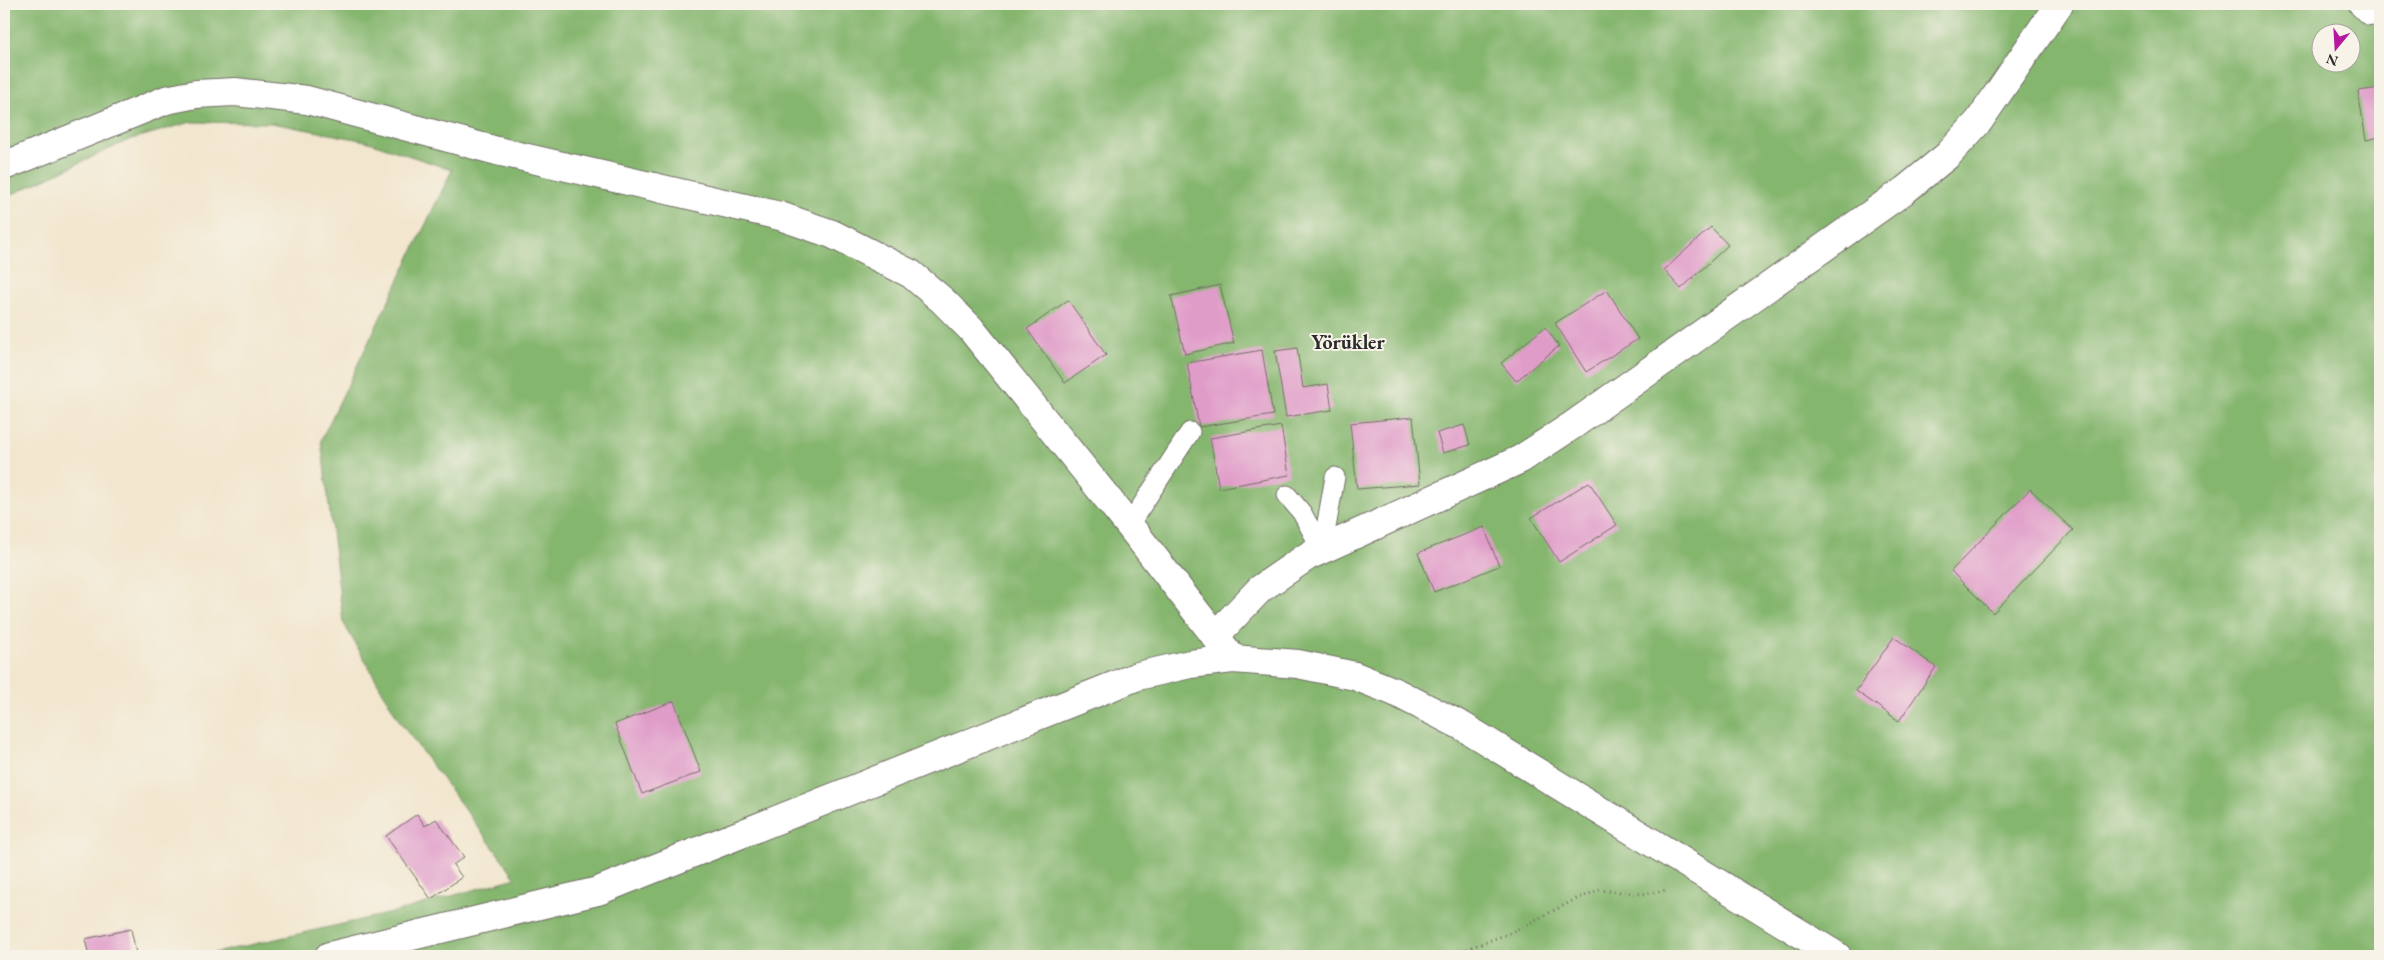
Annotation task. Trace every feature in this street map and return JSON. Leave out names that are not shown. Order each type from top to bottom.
[{"type":"street","points":[[1215,636],[1260,589],[1308,556],[1521,459],[1573,425],[1905,190],[1948,155],[1978,121],[2059,4]]},
{"type":"street","points":[[4,166],[166,100],[196,94],[262,94],[307,100],[497,151],[780,216],[832,234],[876,254],[912,274],[971,329],[1129,524],[1233,659]]},
{"type":"street","points":[[329,956],[598,891],[1138,676],[1190,664],[1233,659],[1298,664],[1355,676],[1395,692],[1462,726],[1837,956]]},
{"type":"lane","points":[[1129,524],[1190,432]]},
{"type":"lane","points":[[1322,550],[1336,476]]},
{"type":"lane","points":[[1287,495],[1302,513],[1322,550]]},
{"type":"path","points":[[1448,956],[1510,934],[1574,900],[1599,890],[1643,894],[1669,890],[1708,877]]},
{"type":"green space","points":[[4,4],[2380,4],[2380,956],[201,956],[391,913],[516,878],[400,722],[343,622],[321,440],[452,170],[366,141],[272,123],[191,122],[129,140],[4,198]]},
{"type":"building","points":[[2380,88],[2380,137],[2366,140],[2358,91]]},
{"type":"building","points":[[1711,227],[1728,245],[1681,289],[1664,270]]},
{"type":"building","points":[[1220,285],[1234,343],[1185,354],[1171,296]]},
{"type":"building","points":[[1607,290],[1638,339],[1586,372],[1555,323]]},
{"type":"building","points":[[1068,300],[1106,355],[1065,383],[1027,329]]},
{"type":"building","points":[[1545,327],[1559,346],[1516,381],[1501,363]]},
{"type":"building","points":[[1297,348],[1303,388],[1328,384],[1332,410],[1286,417],[1275,351]]},
{"type":"building","points":[[1262,350],[1273,415],[1199,427],[1187,363]]},
{"type":"building","points":[[1413,417],[1420,484],[1357,489],[1350,423]]},
{"type":"building","points":[[1464,425],[1470,445],[1443,453],[1437,433]]},
{"type":"building","points":[[1281,426],[1289,475],[1219,488],[1210,438]]},
{"type":"building","points":[[1589,482],[1617,525],[1559,562],[1531,518]]},
{"type":"building","points":[[2030,489],[2073,530],[1993,613],[1951,571]]},
{"type":"building","points":[[1484,527],[1499,566],[1434,592],[1418,553]]},
{"type":"building","points":[[1894,637],[1936,667],[1899,721],[1856,691]]},
{"type":"building","points":[[674,701],[701,772],[642,794],[615,724]]},
{"type":"building","points":[[417,814],[425,826],[436,819],[464,857],[453,865],[462,877],[431,899],[386,836]]},
{"type":"building","points":[[131,929],[136,953],[121,956],[89,956],[85,939]]},
{"type":"district","name":"Yörükler","points":[[1348,342]]}]
